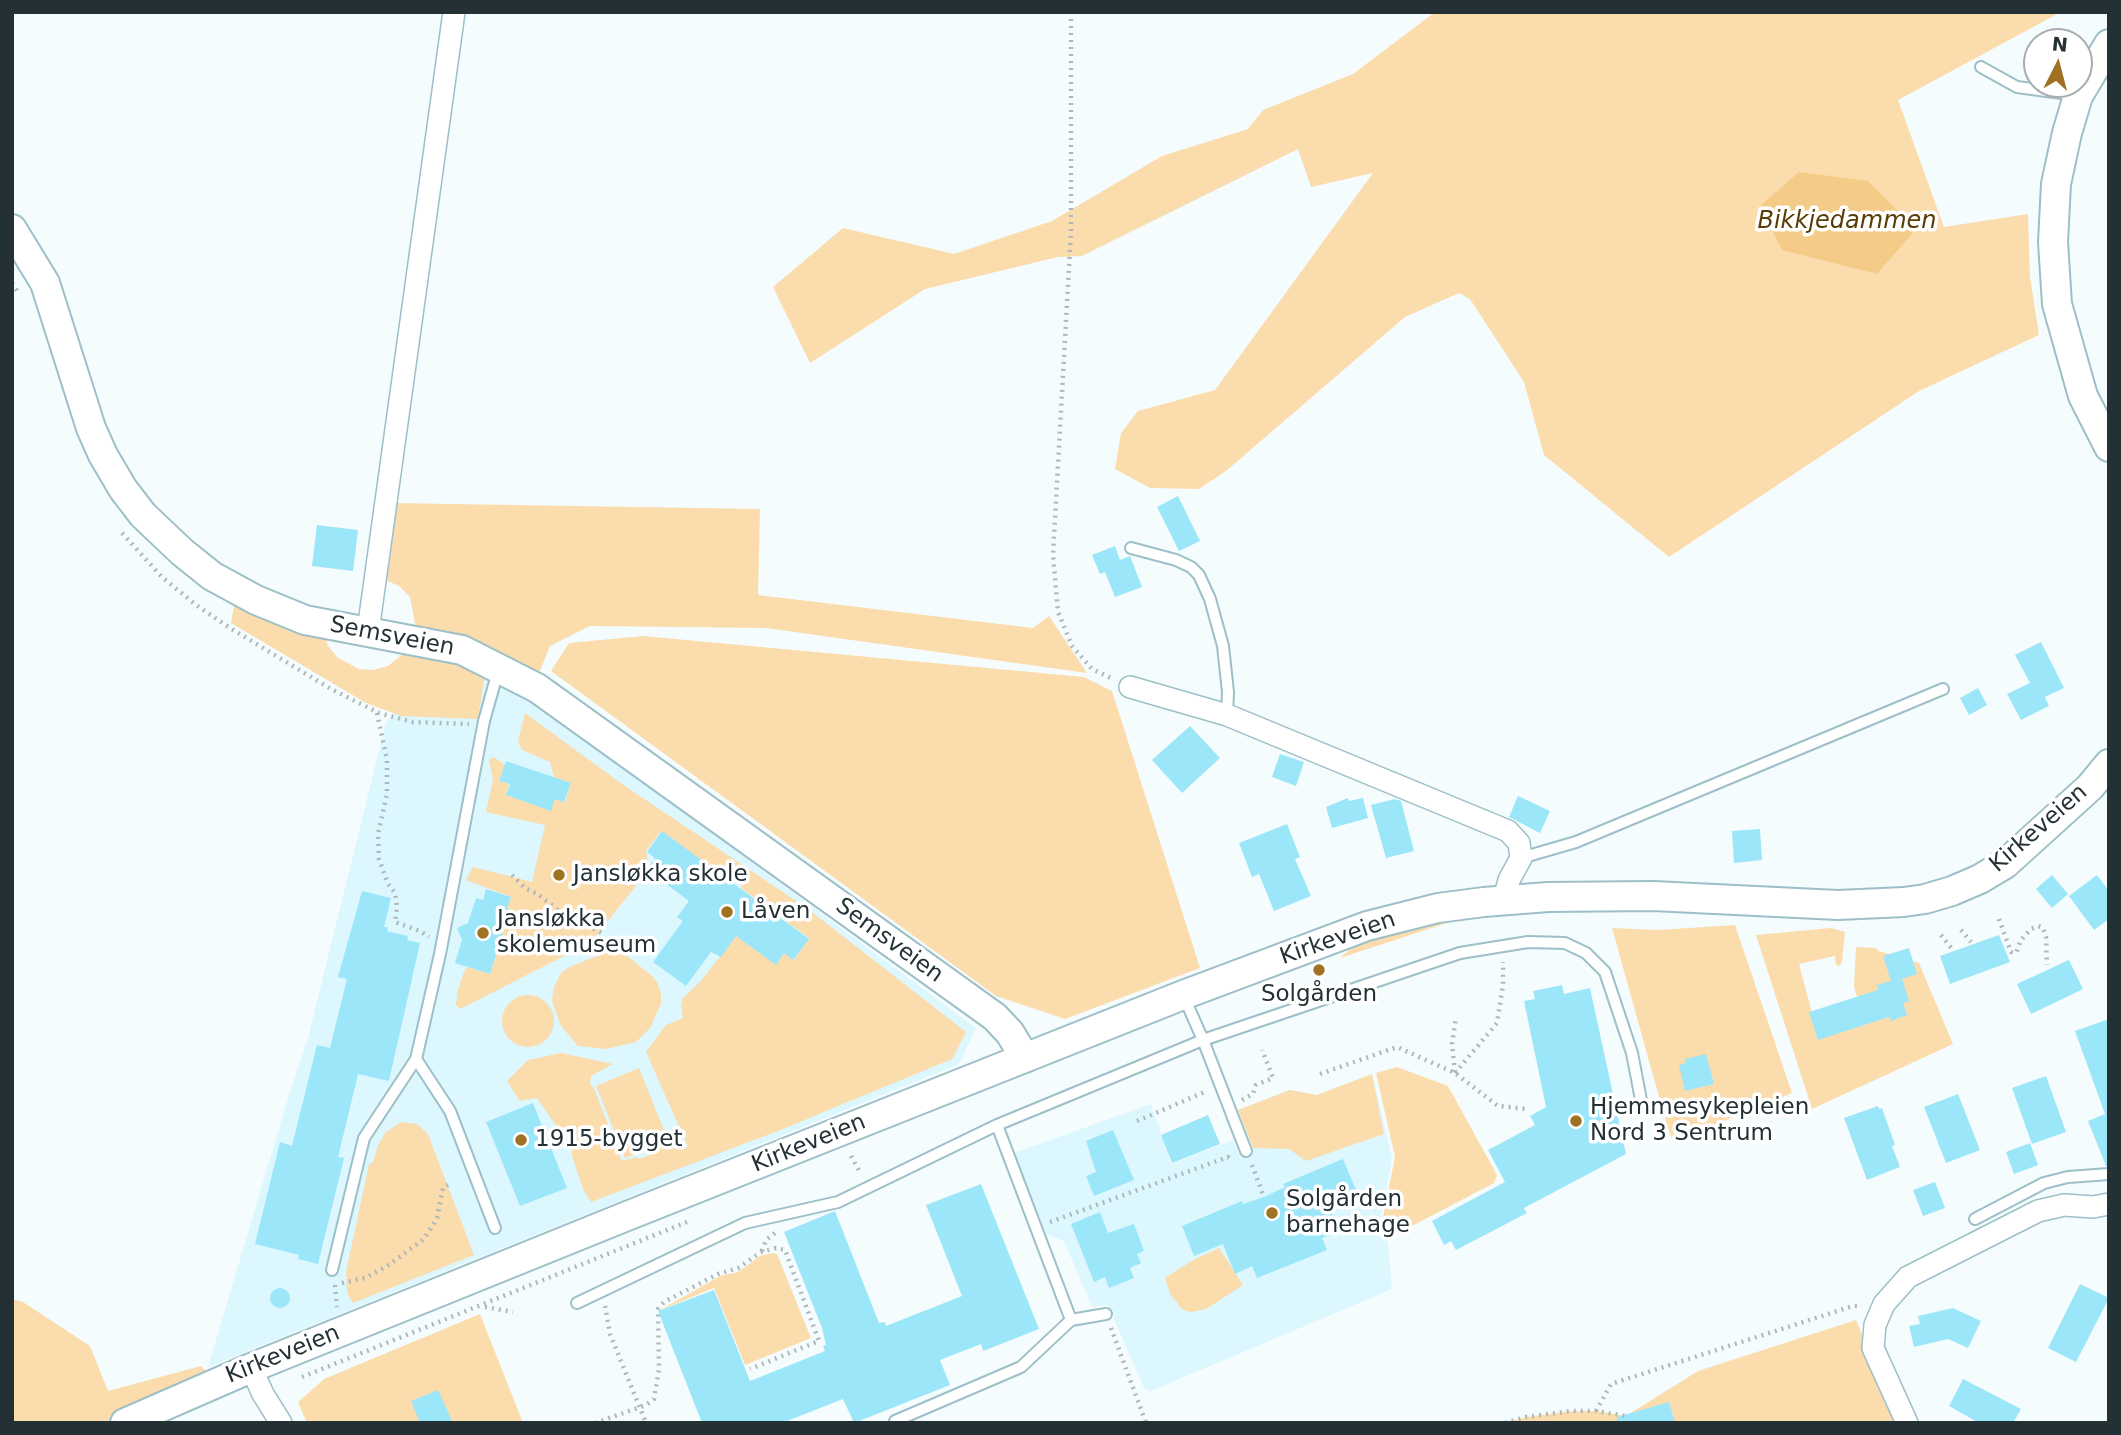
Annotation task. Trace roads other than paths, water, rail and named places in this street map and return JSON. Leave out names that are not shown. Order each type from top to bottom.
[{"type":"main road","points":[[2093,71],[2109,44]]},
{"type":"main road","points":[[2077,98],[2056,184],[2053,242],[2057,304],[2083,396],[2109,447]]},
{"type":"main road","name":"Semsveien","points":[[12,229],[45,283],[91,428],[122,489],[143,515],[182,552],[212,576],[256,600],[305,620],[462,650],[537,688],[995,1017],[1010,1032],[1025,1058]]},
{"type":"main road","name":"Kirkeveien","points":[[125,1423],[251,1368],[1025,1058],[1367,926],[1438,908],[1504,900],[1591,895],[1858,905],[1939,896],[1980,880],[2005,863],[2090,786],[2109,764]]},
{"type":"street","points":[[368,631],[454,12]]},
{"type":"street","points":[[1129,687],[1227,715],[1508,831],[1519,844],[1521,858],[1509,880],[1504,900]]},
{"type":"street","points":[[1907,1423],[1873,1348],[1875,1325],[1884,1304],[1908,1277],[2038,1211],[2064,1205],[2093,1208],[2109,1204]]},
{"type":"street","points":[[251,1368],[281,1423]]},
{"type":"lane","points":[[1981,67],[2023,88]]},
{"type":"lane","points":[[1131,548],[1176,560],[1199,575],[1210,599],[1223,646],[1228,692],[1227,715]]},
{"type":"lane","points":[[332,1270],[363,1138],[416,1059],[440,954],[484,721],[499,668]]},
{"type":"lane","points":[[1521,858],[1576,842],[1943,690]]},
{"type":"lane","points":[[577,1303],[745,1223],[838,1202],[998,1125],[1203,1040],[1460,953],[1528,942],[1565,943],[1586,953],[1605,972],[1632,1053],[1642,1105]]},
{"type":"lane","points":[[1183,995],[1246,1151]]},
{"type":"lane","points":[[416,1059],[450,1111],[495,1228]]},
{"type":"lane","points":[[998,1125],[1071,1320]]},
{"type":"lane","points":[[1975,1219],[2044,1183],[2068,1177],[2109,1174]]},
{"type":"lane","points":[[895,1421],[1021,1367],[1071,1320],[1106,1314]]},
{"type":"water","name":"Bikkjedammen","points":[[1799,172],[1868,181],[1916,229],[1877,274],[1782,250],[1760,206]]},
{"type":"place","name":"Jansløkka skole","points":[[559,875]]},
{"type":"place","name":"Låven","points":[[727,912]]},
{"type":"place","name":"Jansløkka skolemuseum","points":[[483,933]]},
{"type":"place","name":"Solgården","points":[[1319,970]]},
{"type":"place","name":"Hjemmesykepleien Nord 3 Sentrum","points":[[1576,1121]]},
{"type":"place","name":"1915-bygget","points":[[521,1140]]},
{"type":"place","name":"Solgården barnehage","points":[[1272,1213]]}]
